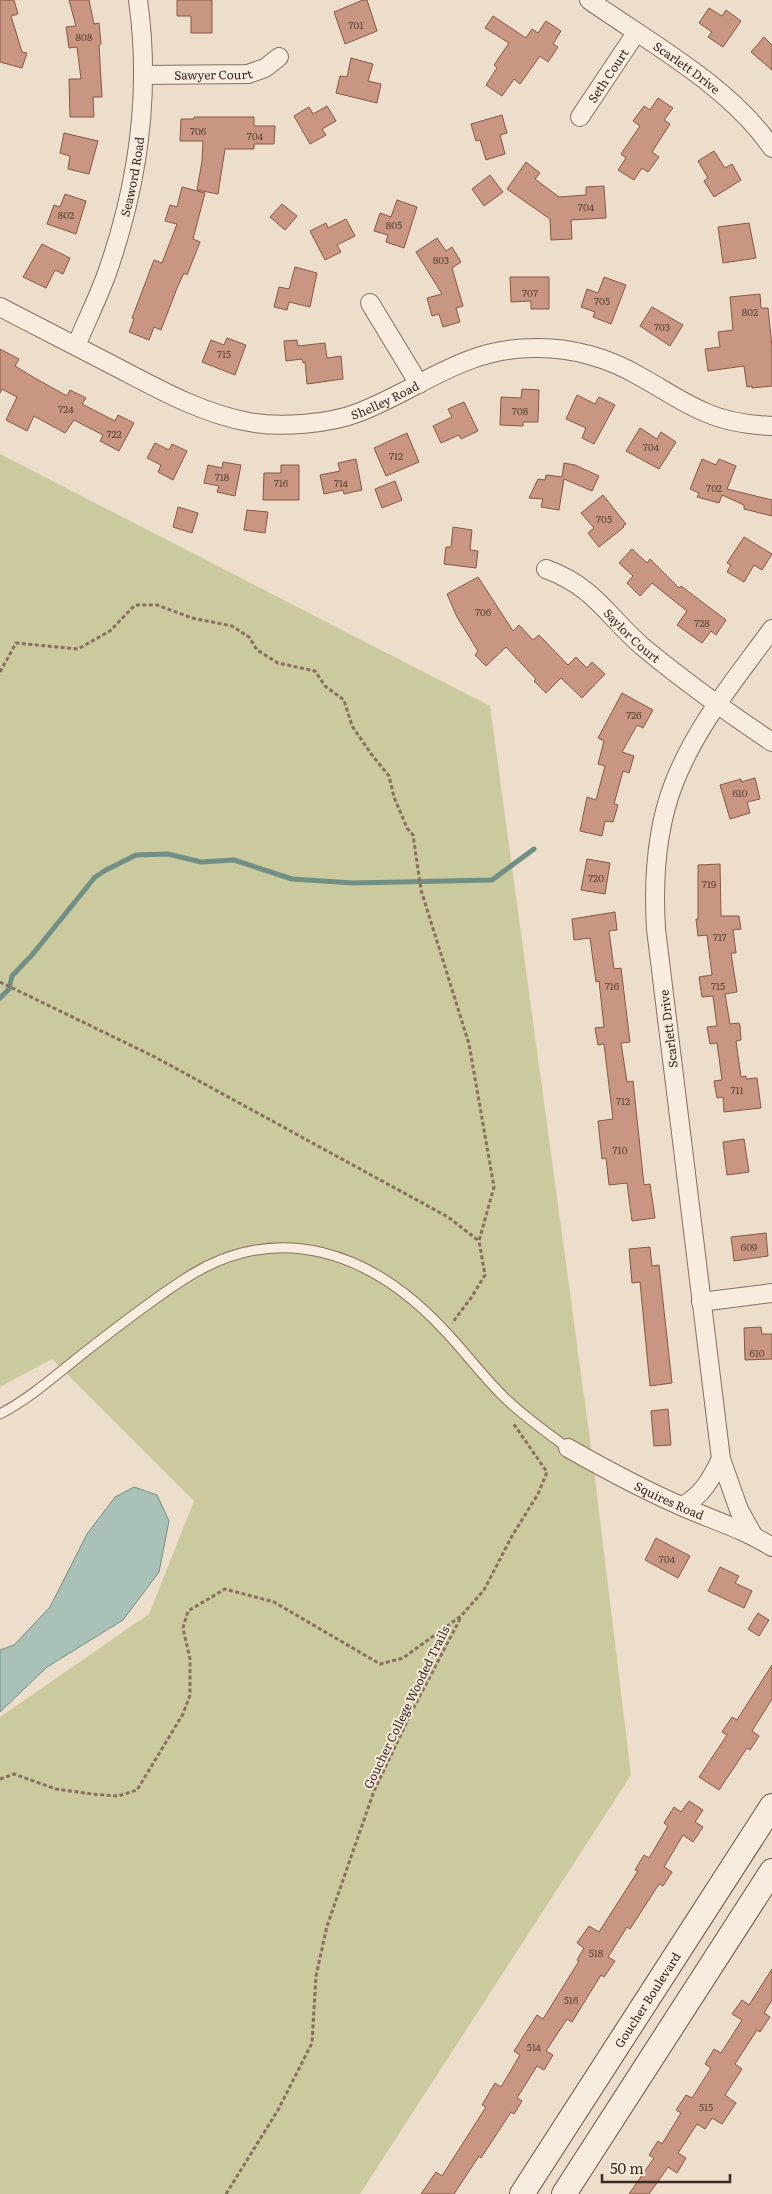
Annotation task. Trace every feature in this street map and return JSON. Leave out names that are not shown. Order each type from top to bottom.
[{"type":"main road","name":"Goucher Boulevard","points":[[522,2194],[772,1806]]},
{"type":"main road","points":[[564,2194],[772,1871]]},
{"type":"street","name":"Seaword Road","points":[[76,346],[106,274],[126,210],[141,131],[142,27],[138,0]]},
{"type":"street","name":"Scarlett Drive","points":[[589,0],[723,94],[744,113],[772,148]]},
{"type":"street","name":"Seth Court","points":[[580,117],[636,33]]},
{"type":"street","name":"Sawyer Court","points":[[142,75],[248,74],[265,68],[279,57]]},
{"type":"street","points":[[370,303],[419,384]]},
{"type":"street","name":"Shelley Road","points":[[0,307],[172,396],[214,413],[250,423],[287,424],[323,422],[347,416],[387,402],[453,365],[505,350],[534,348],[565,350],[592,356],[620,366],[707,414],[729,420],[772,426]]},
{"type":"street","name":"Saylor Court","points":[[546,569],[582,586],[640,644],[717,705],[772,742]]},
{"type":"street","name":"Scarlett Drive","points":[[753,1535],[739,1510],[721,1459],[656,929],[654,883],[657,848],[674,783],[690,749],[717,705],[772,629]]},
{"type":"street","points":[[701,1302],[772,1293]]},
{"type":"street","name":"Squires Road","points":[[568,1448],[630,1482],[753,1535],[772,1547]]},
{"type":"street","points":[[682,1506],[692,1501],[702,1492],[721,1459]]},
{"type":"lane","points":[[0,1414],[29,1398],[133,1316],[185,1278],[214,1262],[239,1252],[284,1247],[304,1248],[347,1259],[368,1268],[393,1285],[445,1331],[505,1398],[568,1448]]},
{"type":"path","points":[[0,672],[16,643],[78,648],[110,631],[135,604],[157,605],[192,618],[232,626],[249,637],[257,650],[278,663],[315,671],[325,686],[344,700],[352,726],[389,776],[394,797],[413,835],[421,890],[469,1044],[494,1187],[479,1241],[485,1275],[471,1298],[445,1331]]},
{"type":"path","points":[[0,982],[155,1058],[448,1217],[479,1241]]},
{"type":"path","name":"Goucher College Wooded Trails","points":[[0,1779],[14,1774],[56,1789],[92,1794],[118,1796],[136,1790],[183,1714],[190,1695],[190,1659],[183,1628],[188,1611],[225,1589],[274,1602],[380,1664],[403,1658],[461,1616],[484,1590],[512,1536],[538,1494],[547,1472],[513,1425],[505,1398]]},
{"type":"path","name":"Goucher College Wooded Trails","points":[[226,2194],[278,2110],[312,2043],[316,1976],[327,1926],[374,1791],[427,1679],[461,1616]]},
{"type":"green space","points":[[0,454],[490,706],[593,1462],[631,1775],[360,2194],[0,2194],[0,1717],[149,1614],[194,1501],[52,1359],[0,1387]]},
{"type":"shaded area","points":[[134,1487],[157,1495],[169,1521],[159,1572],[123,1620],[47,1667],[0,1712],[0,1650],[14,1645],[50,1607],[87,1534],[115,1497]]},
{"type":"building","points":[[0,0],[14,0],[18,14],[11,16],[22,52],[27,53],[22,68],[0,62]]},
{"type":"building","points":[[69,0],[89,0],[94,24],[99,23],[102,97],[93,97],[94,117],[70,117],[69,79],[81,79],[77,47],[69,48],[66,27],[76,26]]},
{"type":"building","points":[[177,0],[212,0],[212,33],[191,33],[191,16],[177,16]]},
{"type":"building","points":[[367,0],[377,31],[345,44],[334,12]]},
{"type":"building","points":[[709,8],[722,16],[726,10],[741,21],[723,47],[708,37],[712,32],[699,23]]},
{"type":"building","points":[[493,16],[526,38],[532,29],[538,33],[546,21],[561,31],[553,44],[558,47],[548,62],[540,56],[520,84],[514,79],[502,96],[486,85],[497,68],[494,65],[509,43],[485,28]]},
{"type":"building","points":[[764,37],[772,45],[772,70],[751,52]]},
{"type":"building","points":[[351,58],[373,64],[368,81],[381,84],[377,103],[336,93],[340,76],[347,77]]},
{"type":"building","points":[[658,98],[673,108],[664,120],[670,124],[652,152],[659,157],[648,172],[642,168],[634,180],[618,170],[626,158],[621,154],[640,126],[633,121],[644,106],[650,110]]},
{"type":"building","points":[[327,106],[336,121],[322,129],[326,135],[310,144],[294,116],[309,107],[313,114]]},
{"type":"building","points":[[502,115],[507,133],[500,135],[505,154],[486,160],[480,140],[476,141],[471,124]]},
{"type":"building","points":[[194,117],[254,117],[254,126],[275,126],[274,144],[254,144],[254,149],[225,149],[218,194],[197,190],[203,141],[180,141],[181,119],[194,119]]},
{"type":"building","points":[[64,133],[98,141],[89,174],[68,169],[70,156],[60,153]]},
{"type":"building","points":[[714,151],[725,168],[732,164],[741,180],[714,197],[704,181],[708,178],[698,161]]},
{"type":"building","points":[[526,162],[540,173],[535,179],[559,197],[586,195],[586,187],[604,186],[606,218],[571,220],[572,239],[551,240],[550,219],[507,189]]},
{"type":"building","points":[[490,175],[503,192],[484,206],[472,189]]},
{"type":"building","points":[[182,187],[205,193],[193,239],[200,242],[187,275],[184,273],[177,288],[161,330],[154,327],[149,340],[129,332],[134,319],[132,318],[154,260],[162,263],[177,224],[165,221],[170,205],[177,207]]},
{"type":"building","points":[[65,194],[86,201],[76,234],[47,224],[54,205],[60,207]]},
{"type":"building","points":[[397,200],[417,207],[404,248],[386,242],[388,235],[374,231],[380,213],[391,217]]},
{"type":"building","points":[[282,204],[297,216],[285,230],[270,217]]},
{"type":"building","points":[[346,219],[355,236],[337,245],[341,252],[325,260],[310,231],[326,223],[328,228]]},
{"type":"building","points":[[749,223],[756,258],[723,263],[718,227]]},
{"type":"building","points":[[437,238],[446,251],[452,247],[461,262],[452,268],[463,306],[456,308],[460,322],[443,327],[439,314],[432,316],[427,298],[442,294],[416,252]]},
{"type":"building","points":[[42,244],[70,258],[63,274],[55,270],[46,288],[23,277]]},
{"type":"building","points":[[295,267],[317,273],[310,307],[289,302],[287,310],[274,307],[279,287],[289,289]]},
{"type":"building","points":[[510,277],[549,277],[549,309],[531,309],[531,301],[511,302]]},
{"type":"building","points":[[604,277],[626,285],[611,324],[593,317],[595,312],[581,307],[587,289],[598,293]]},
{"type":"building","points":[[760,294],[761,308],[768,308],[772,347],[772,386],[752,388],[752,386],[747,387],[744,366],[708,371],[705,349],[720,347],[718,332],[733,330],[730,297]]},
{"type":"building","points":[[652,307],[683,325],[670,346],[640,326]]},
{"type":"building","points":[[227,338],[246,345],[235,375],[202,362],[211,340],[224,345]]},
{"type":"building","points":[[297,340],[298,346],[325,343],[327,358],[341,356],[343,379],[307,384],[305,362],[303,363],[302,359],[286,361],[284,341]]},
{"type":"building","points":[[0,349],[19,359],[15,366],[67,396],[70,390],[86,398],[82,404],[115,421],[118,415],[134,423],[119,451],[100,441],[103,435],[74,420],[65,433],[34,416],[27,431],[6,420],[17,397],[2,389],[0,393]]},
{"type":"building","points":[[522,389],[539,390],[538,422],[523,422],[523,426],[500,425],[501,397],[521,398]]},
{"type":"building","points":[[577,395],[595,404],[599,397],[615,405],[594,444],[582,438],[586,428],[566,419]]},
{"type":"building","points":[[464,402],[478,431],[461,439],[459,435],[441,443],[433,426],[452,417],[448,409]]},
{"type":"building","points":[[640,428],[657,439],[661,432],[676,442],[659,469],[626,451]]},
{"type":"building","points":[[407,433],[419,462],[386,476],[374,448]]},
{"type":"building","points":[[155,443],[169,450],[172,444],[187,451],[173,480],[158,472],[161,465],[147,458]]},
{"type":"building","points":[[356,459],[362,490],[344,494],[343,490],[324,494],[320,475],[340,471],[338,463]]},
{"type":"building","points":[[702,459],[716,465],[719,459],[736,466],[727,489],[772,500],[772,516],[744,509],[744,505],[722,495],[719,503],[697,497],[699,493],[690,489]]},
{"type":"building","points":[[223,462],[241,465],[235,496],[217,492],[219,486],[204,483],[208,465],[222,468]]},
{"type":"building","points":[[564,463],[575,465],[599,476],[592,491],[564,479],[559,510],[541,507],[543,499],[529,498],[538,479],[545,480],[546,475],[562,477]]},
{"type":"building","points":[[281,465],[299,465],[299,500],[263,500],[264,473],[281,473]]},
{"type":"building","points":[[395,481],[402,500],[382,508],[375,489]]},
{"type":"building","points":[[603,495],[626,524],[599,547],[588,533],[594,528],[581,513]]},
{"type":"building","points":[[178,507],[198,513],[192,533],[173,527]]},
{"type":"building","points":[[247,510],[268,512],[265,533],[244,530]]},
{"type":"building","points":[[453,527],[472,530],[470,550],[478,551],[476,568],[444,564],[446,547],[451,547]]},
{"type":"building","points":[[744,537],[772,554],[762,570],[754,565],[744,582],[727,572],[731,565],[727,563]]},
{"type":"building","points":[[632,549],[647,563],[650,559],[679,588],[681,586],[726,620],[716,635],[711,631],[702,643],[677,625],[687,611],[652,583],[640,596],[627,583],[633,576],[619,563]]},
{"type":"building","points":[[478,577],[513,631],[519,625],[533,640],[539,635],[568,665],[576,657],[587,668],[592,662],[605,674],[582,698],[561,678],[546,693],[534,681],[536,679],[506,647],[486,666],[475,655],[478,651],[457,617],[447,594]]},
{"type":"building","points":[[622,693],[653,710],[643,728],[637,725],[622,752],[634,756],[629,773],[623,771],[614,804],[618,805],[613,822],[605,821],[602,836],[580,831],[587,797],[596,800],[605,766],[598,764],[604,741],[598,738]]},
{"type":"building","points":[[755,778],[760,799],[747,802],[750,813],[730,819],[720,785],[741,779],[741,782]]},
{"type":"building","points":[[587,859],[610,863],[605,894],[581,890]]},
{"type":"building","points":[[720,864],[721,916],[739,916],[741,929],[733,930],[736,953],[731,953],[737,992],[725,994],[730,1024],[739,1023],[741,1040],[736,1041],[741,1077],[746,1076],[746,1079],[757,1078],[761,1108],[724,1112],[723,1097],[717,1098],[714,1081],[722,1080],[717,1043],[710,1044],[707,1027],[717,1026],[713,996],[702,997],[699,977],[712,975],[707,935],[698,936],[696,919],[698,919],[698,865]]},
{"type":"building","points":[[615,912],[617,930],[609,931],[614,969],[621,968],[630,1042],[621,1043],[627,1082],[633,1081],[644,1185],[650,1184],[655,1218],[632,1221],[627,1183],[609,1185],[606,1158],[602,1159],[598,1121],[613,1119],[604,1044],[598,1045],[595,1028],[604,1027],[599,981],[596,982],[590,938],[574,940],[572,919]]},
{"type":"building","points":[[744,1139],[749,1172],[727,1175],[723,1142]]},
{"type":"building","points":[[766,1233],[768,1256],[734,1261],[731,1237]]},
{"type":"building","points":[[650,1247],[652,1266],[659,1265],[672,1383],[650,1386],[640,1282],[632,1283],[629,1249]]},
{"type":"building","points":[[761,1327],[762,1334],[772,1334],[772,1359],[745,1360],[744,1328]]},
{"type":"building","points":[[668,1409],[671,1445],[654,1446],[651,1411]]},
{"type":"building","points":[[656,1538],[690,1556],[678,1578],[645,1560]]},
{"type":"building","points":[[720,1567],[739,1576],[735,1583],[752,1591],[744,1608],[708,1591]]},
{"type":"building","points":[[758,1613],[769,1620],[759,1636],[748,1629]]},
{"type":"building","points":[[772,1665],[772,1699],[752,1731],[759,1736],[750,1750],[747,1748],[719,1790],[699,1777],[727,1735],[722,1732],[732,1717],[737,1720]]},
{"type":"building","points":[[689,1801],[703,1810],[695,1822],[703,1827],[693,1842],[683,1835],[664,1867],[672,1872],[663,1886],[659,1884],[630,1929],[627,1927],[608,1957],[615,1961],[604,1977],[601,1975],[572,2022],[567,2019],[546,2051],[553,2055],[544,2070],[537,2066],[517,2098],[522,2101],[514,2114],[511,2112],[481,2158],[479,2156],[454,2194],[421,2194],[436,2172],[442,2176],[486,2107],[482,2105],[495,2083],[501,2087],[520,2055],[514,2051],[537,2015],[543,2019],[579,1961],[577,1960],[584,1948],[577,1943],[589,1926],[599,1932],[638,1871],[635,1870],[644,1855],[649,1858],[668,1826],[664,1823],[674,1807],[681,1812]]},
{"type":"building","points":[[772,1969],[772,2000],[764,2013],[770,2017],[760,2032],[757,2030],[735,2064],[742,2069],[725,2095],[736,2103],[722,2124],[712,2118],[705,2129],[697,2124],[678,2153],[686,2158],[677,2173],[668,2167],[649,2194],[629,2194],[654,2158],[649,2155],[658,2141],[662,2144],[681,2113],[676,2110],[686,2095],[692,2098],[711,2068],[705,2064],[714,2049],[721,2053],[742,2020],[732,2014],[742,2000],[749,2005]]},
{"type":"waterway","points":[[0,998],[9,989],[12,976],[32,955],[95,877],[136,855],[168,854],[201,862],[234,860],[292,879],[353,883],[492,880],[534,849]]}]
